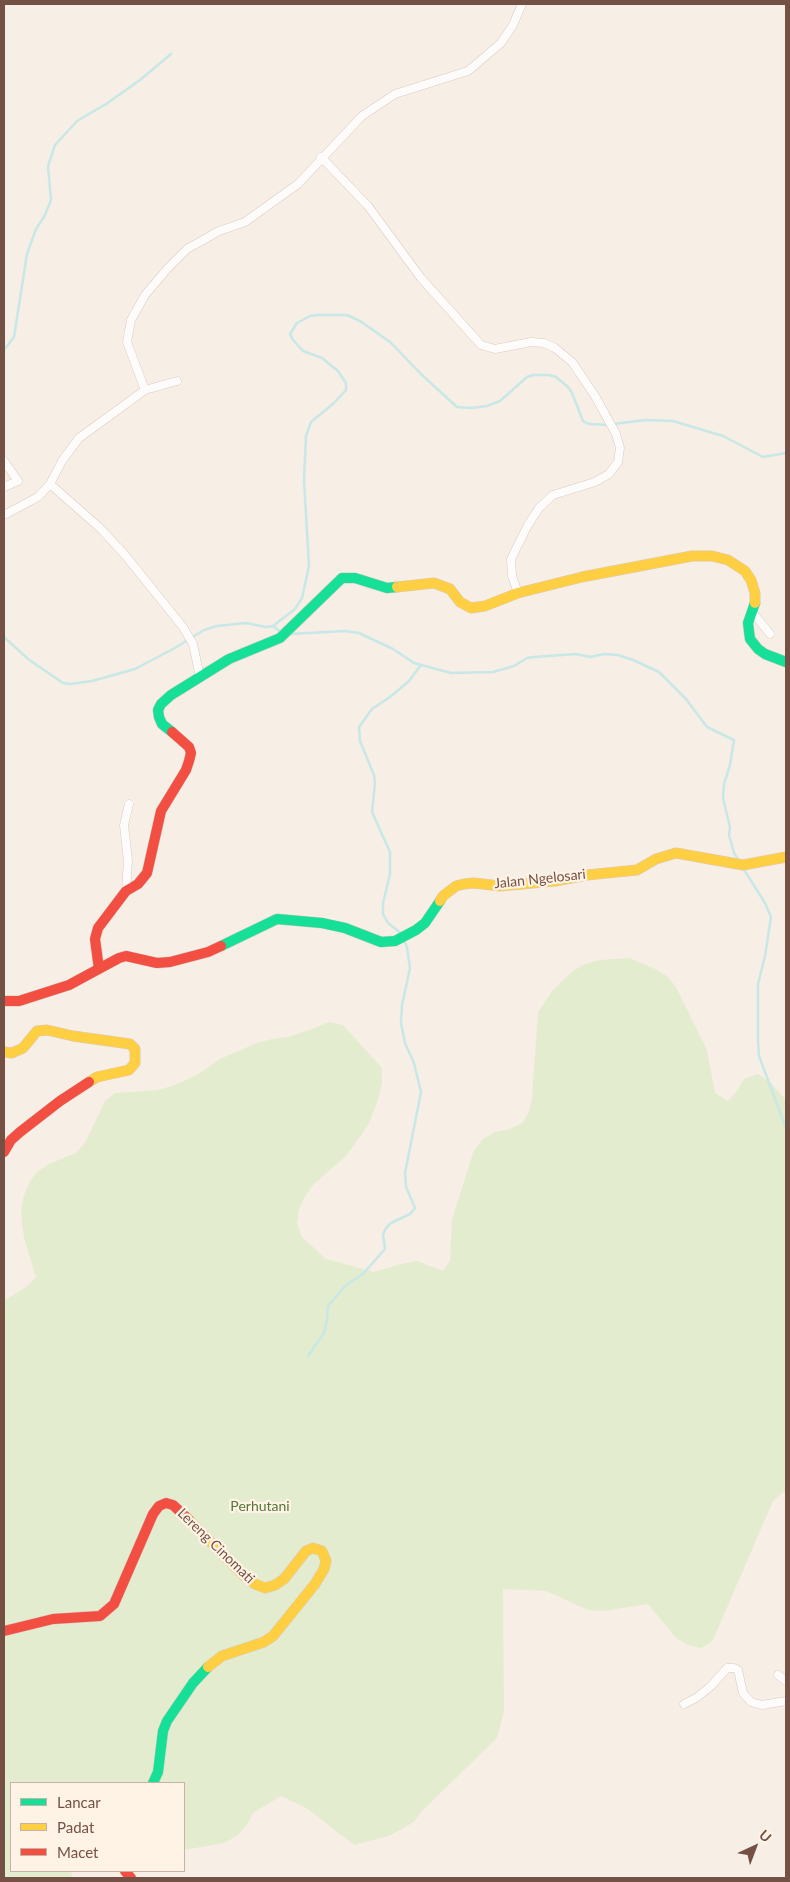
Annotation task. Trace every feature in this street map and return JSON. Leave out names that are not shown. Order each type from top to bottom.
[{"type":"street","points":[[145,390],[127,342],[131,320],[144,295],[186,249],[219,231],[245,222],[298,184],[321,157],[362,116],[395,94],[468,71],[501,43],[513,25],[522,4]]},
{"type":"street","points":[[321,157],[368,206],[421,278],[480,345],[495,349],[531,342],[544,343],[555,348],[572,362],[616,434],[620,448],[618,462],[609,474],[595,482],[553,495],[539,508],[528,525],[512,559],[512,576],[518,593]]},
{"type":"street","points":[[4,515],[38,497],[50,484],[62,461],[79,438],[145,390],[177,381]]},
{"type":"street","points":[[4,462],[18,481],[4,487]]},
{"type":"street","points":[[50,484],[100,528],[119,548],[183,627],[193,644],[200,677]]},
{"type":"street","points":[[99,969],[95,939],[98,928],[126,891],[138,884],[147,873],[161,810],[186,770],[191,753],[186,743],[162,724],[158,710],[165,699],[229,659],[280,638],[342,578],[356,578],[387,588],[434,583],[450,590],[460,602],[471,608],[485,606],[518,593],[582,577],[692,556],[712,556],[728,560],[748,575],[755,592],[755,604],[748,623],[750,639],[765,654],[786,662]]},
{"type":"street","points":[[753,612],[770,634]]},
{"type":"street","points":[[126,891],[128,861],[124,825],[129,804]]},
{"type":"street","name":"Jalan Ngelosari","points":[[4,1001],[19,1001],[69,985],[118,958],[126,956],[157,963],[170,962],[208,952],[277,919],[322,923],[345,928],[381,942],[395,941],[407,936],[425,923],[449,890],[464,884],[474,883],[500,886],[637,870],[656,859],[676,853],[740,864],[786,857]]},
{"type":"street","points":[[4,1052],[12,1053],[23,1048],[37,1031],[47,1030],[73,1036],[130,1044],[135,1049],[136,1057],[135,1063],[129,1070],[97,1077],[60,1101],[11,1140],[4,1152]]},
{"type":"street","name":"Lereng Cinomati","points":[[4,1631],[53,1619],[100,1616],[109,1610],[114,1604],[153,1514],[159,1506],[166,1503],[173,1505],[179,1510],[243,1575],[266,1588],[284,1579],[310,1548],[318,1548],[322,1551],[326,1560],[324,1569],[315,1584],[273,1636],[264,1642],[222,1656],[211,1664],[193,1683],[163,1731],[158,1772],[153,1782]]},
{"type":"street","points":[[684,1704],[696,1698],[711,1686],[727,1668],[738,1670],[743,1693],[751,1702],[762,1705],[786,1701]]},
{"type":"street","points":[[778,1675],[786,1681]]},
{"type":"green space","name":"Perhutani","points":[[629,958],[667,976],[676,987],[707,1050],[715,1093],[728,1101],[744,1079],[758,1074],[770,1082],[786,1100],[786,1490],[773,1501],[713,1640],[702,1648],[688,1645],[676,1638],[648,1604],[603,1611],[588,1610],[546,1591],[503,1589],[504,1711],[497,1738],[422,1811],[414,1822],[389,1836],[354,1845],[308,1809],[281,1796],[253,1813],[247,1825],[237,1836],[224,1843],[185,1850],[185,1782],[10,1782],[10,1872],[71,1872],[72,1878],[4,1878],[4,1301],[26,1287],[36,1277],[24,1238],[22,1223],[21,1209],[29,1183],[37,1172],[49,1164],[76,1153],[85,1143],[105,1101],[115,1093],[158,1090],[172,1086],[197,1075],[220,1059],[257,1043],[288,1037],[329,1022],[343,1025],[382,1068],[382,1083],[369,1123],[362,1134],[346,1156],[314,1184],[305,1196],[299,1210],[297,1224],[302,1237],[326,1259],[374,1272],[417,1261],[443,1271],[450,1260],[452,1219],[474,1150],[483,1139],[495,1132],[510,1129],[523,1123],[529,1111],[532,1098],[538,1012],[553,990],[573,971],[585,964],[600,960]]},
{"type":"waterway","points":[[4,350],[14,337],[27,254],[36,229],[44,217],[51,200],[48,166],[55,145],[77,121],[106,104],[140,80],[171,54]]},
{"type":"waterway","points":[[273,626],[295,609],[302,598],[309,566],[304,480],[306,436],[311,422],[346,390],[346,383],[338,371],[322,358],[303,351],[293,340],[290,334],[297,323],[310,316],[317,315],[347,315],[360,321],[390,342],[457,407],[487,406],[500,401],[527,377],[549,375],[556,377],[568,387],[583,421],[589,424],[608,425]]},
{"type":"waterway","points":[[614,424],[645,420],[673,421],[723,436],[763,457],[786,453]]},
{"type":"waterway","points":[[4,637],[28,659],[63,683],[70,684],[92,681],[135,669],[204,630],[217,626],[246,623],[266,627],[273,626],[282,633]]},
{"type":"waterway","points":[[290,634],[345,631],[359,633],[393,649],[414,663],[451,673],[493,672],[514,666],[527,658],[576,654],[590,657],[604,654],[618,655],[659,672],[686,699],[707,727],[734,740],[730,765],[724,784],[723,798],[730,827],[729,835],[734,853],[739,861]]},
{"type":"waterway","points":[[402,934],[388,923],[383,914],[383,903],[390,874],[390,852],[372,812],[374,775],[360,741],[359,727],[372,709],[409,681],[421,665]]},
{"type":"waterway","points":[[743,868],[765,903],[771,917],[765,956],[758,984],[759,1056],[786,1128]]},
{"type":"waterway","points":[[308,1356],[324,1333],[328,1306],[345,1286],[363,1274],[385,1249],[383,1234],[386,1228],[391,1223],[410,1214],[415,1208],[406,1187],[405,1173],[421,1092],[414,1063],[405,1043],[401,1023],[402,1005],[410,968],[404,939]]},
{"type":"traffic: fast","points":[[172,732],[162,724],[159,717],[158,710],[161,704],[171,695],[229,659],[280,638],[342,578],[355,578],[387,588],[397,587]]},
{"type":"traffic: fast","points":[[755,603],[748,623],[750,639],[765,654],[786,662]]},
{"type":"traffic: fast","points":[[221,946],[277,919],[322,923],[345,928],[381,942],[395,941],[425,923],[440,901]]},
{"type":"traffic: fast","points":[[153,1782],[158,1772],[163,1731],[167,1721],[193,1683],[208,1667]]},
{"type":"traffic: slow","points":[[397,587],[434,583],[450,589],[460,602],[471,608],[485,606],[518,593],[582,577],[692,556],[712,556],[728,560],[745,571],[751,580],[755,593],[755,603]]},
{"type":"traffic: slow","points":[[440,901],[443,896],[456,886],[464,884],[474,883],[500,886],[637,870],[656,859],[676,853],[743,865],[786,857]]},
{"type":"traffic: slow","points":[[4,1052],[12,1053],[23,1048],[37,1031],[47,1030],[73,1036],[130,1044],[135,1049],[135,1063],[129,1070],[97,1077],[89,1082]]},
{"type":"traffic: slow","points":[[189,1520],[243,1575],[255,1584],[265,1588],[275,1585],[284,1579],[306,1551],[313,1548],[322,1551],[326,1561],[324,1569],[315,1584],[273,1636],[264,1642],[222,1656],[208,1667]]},
{"type":"traffic: jam","points":[[99,969],[95,939],[98,928],[126,891],[138,884],[147,873],[161,811],[186,770],[189,761],[191,753],[189,747],[172,732]]},
{"type":"traffic: jam","points":[[4,1001],[19,1001],[69,985],[126,956],[157,963],[170,962],[208,952],[221,946]]},
{"type":"traffic: jam","points":[[4,1152],[11,1140],[20,1132],[60,1101],[89,1082]]},
{"type":"traffic: jam","points":[[4,1631],[53,1619],[100,1616],[114,1604],[153,1514],[159,1506],[166,1503],[173,1505],[189,1520]]},
{"type":"traffic: jam","points":[[126,1872],[131,1878]]}]
